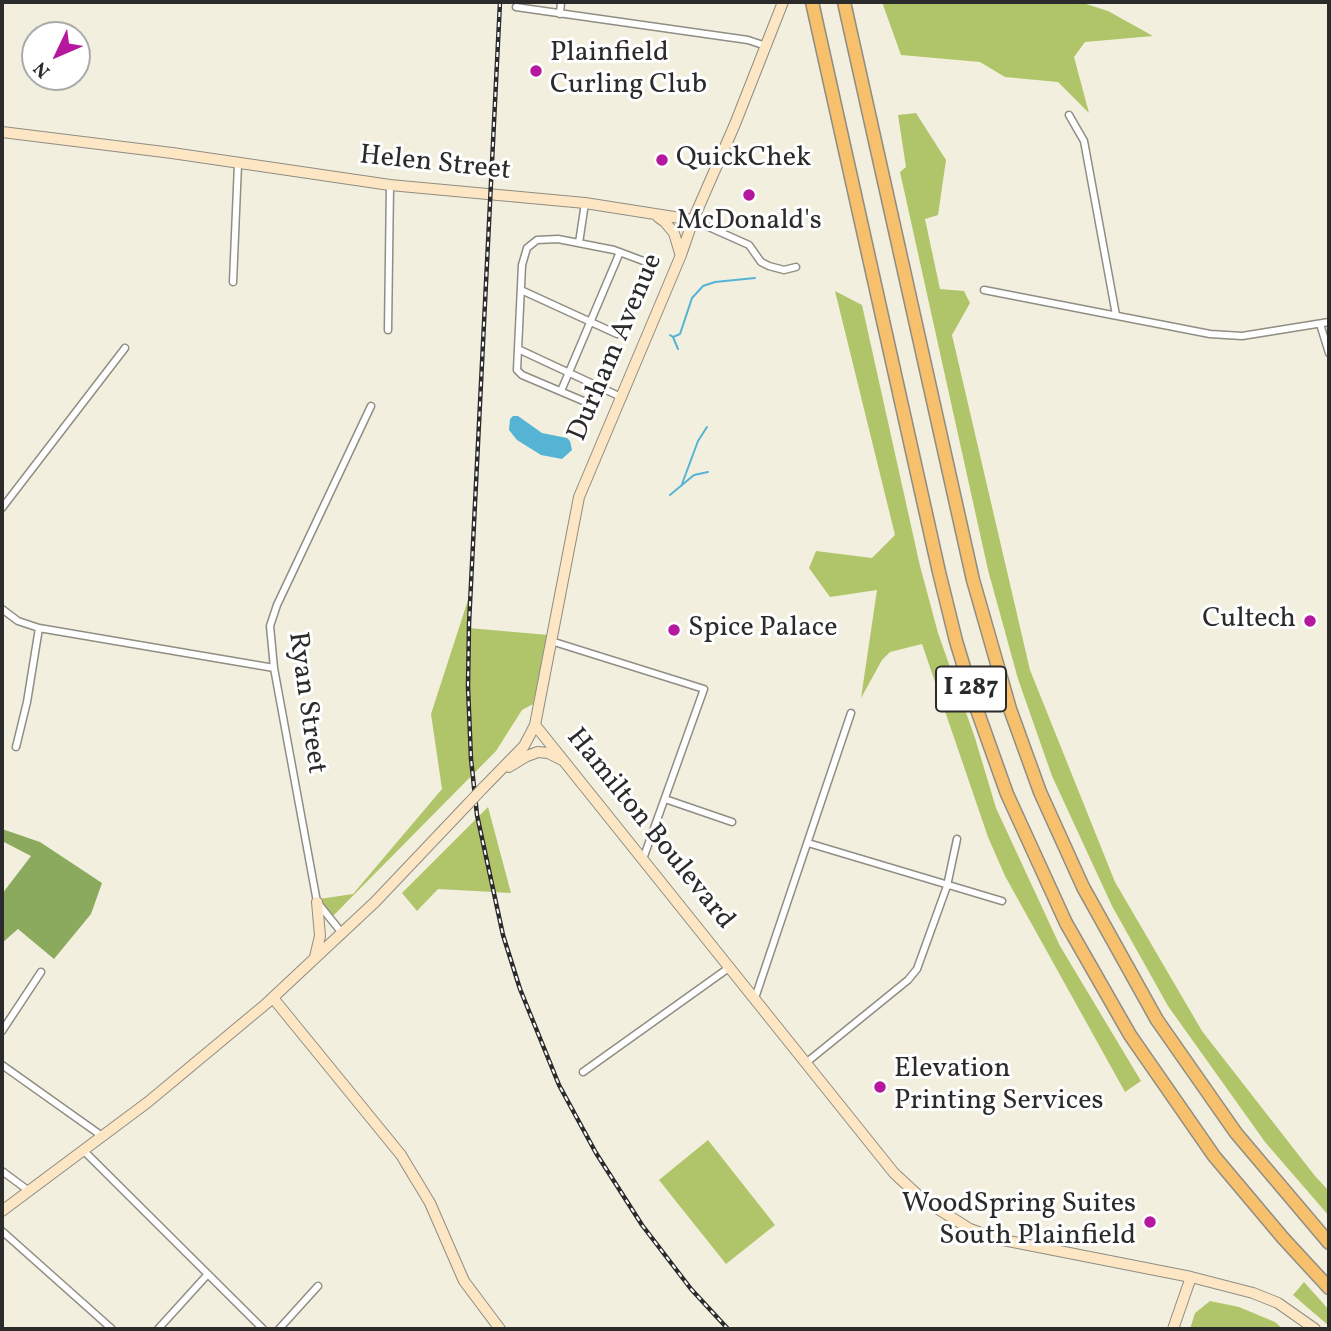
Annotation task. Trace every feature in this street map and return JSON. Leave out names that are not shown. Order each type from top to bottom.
[{"type":"highway","name":"I 287","points":[[812,2],[939,572],[968,680],[1007,794],[1066,923],[1130,1035],[1192,1127],[1234,1181],[1329,1288]]},
{"type":"highway","name":"I 287","points":[[845,2],[973,580],[1002,685],[1040,792],[1083,887],[1157,1020],[1236,1133],[1329,1243]]},
{"type":"street","points":[[560,14],[561,2]]},
{"type":"street","name":"Durham Avenue","points":[[535,725],[579,497],[681,255],[693,220],[736,124],[783,2]]},
{"type":"street","points":[[516,7],[748,40],[766,46]]},
{"type":"street","points":[[1069,115],[1084,141],[1116,315]]},
{"type":"street","name":"Helen Street","points":[[2,132],[172,153],[390,185],[585,203],[693,220]]},
{"type":"street","points":[[233,282],[238,164]]},
{"type":"street","points":[[388,330],[390,185]]},
{"type":"street","points":[[579,243],[585,203]]},
{"type":"street","points":[[651,214],[665,222],[674,233],[681,255]]},
{"type":"street","points":[[693,220],[749,245],[761,262],[769,266],[784,270],[796,267]]},
{"type":"street","points":[[588,403],[517,370],[522,265],[527,248],[545,238],[620,252],[646,262]]},
{"type":"street","points":[[561,391],[620,252]]},
{"type":"street","points":[[521,290],[617,334]]},
{"type":"street","points":[[984,290],[1210,334],[1242,336],[1329,322]]},
{"type":"street","points":[[1320,324],[1329,353]]},
{"type":"street","points":[[2,508],[125,348]]},
{"type":"street","points":[[518,349],[621,397]]},
{"type":"street","name":"Ryan Street","points":[[342,933],[317,902],[274,668],[270,626],[277,605],[371,406]]},
{"type":"street","points":[[2,609],[18,621],[39,628],[274,668]]},
{"type":"street","points":[[16,747],[27,702],[39,628]]},
{"type":"street","points":[[551,641],[704,689],[643,859]]},
{"type":"street","points":[[755,998],[851,713]]},
{"type":"street","name":"Hamilton Boulevard","points":[[2,1211],[148,1102],[273,998],[375,902],[524,746],[535,725],[894,1173],[922,1199],[968,1228],[998,1239],[1191,1277],[1252,1293],[1278,1303],[1315,1329]]},
{"type":"street","points":[[496,775],[538,752],[548,753],[565,762]]},
{"type":"street","points":[[665,799],[732,821]]},
{"type":"street","points":[[807,1062],[908,980],[917,969],[947,886],[957,839]]},
{"type":"street","points":[[808,843],[1002,901]]},
{"type":"street","points":[[315,958],[320,936],[317,902]]},
{"type":"street","points":[[583,1072],[730,967]]},
{"type":"street","points":[[2,1031],[41,972]]},
{"type":"street","points":[[273,998],[401,1155],[430,1203],[464,1281],[500,1329]]},
{"type":"street","points":[[2,1065],[102,1136]]},
{"type":"street","points":[[83,1150],[263,1329]]},
{"type":"street","points":[[2,1171],[29,1191]]},
{"type":"street","points":[[2,1231],[112,1329]]},
{"type":"street","points":[[158,1329],[208,1274]]},
{"type":"street","points":[[1173,1329],[1191,1277]]},
{"type":"street","points":[[279,1329],[318,1286]]},
{"type":"green space","points":[[882,2],[1080,2],[1108,11],[1153,36],[1085,42],[1074,57],[1089,113],[1058,82],[1005,77],[980,62],[901,55]]},
{"type":"green space","points":[[916,113],[946,160],[938,215],[925,219],[940,289],[964,291],[970,303],[952,335],[1030,670],[1115,882],[1202,1031],[1329,1191],[1329,1216],[1265,1142],[1168,1006],[1112,906],[1052,776],[1018,679],[988,570],[900,172],[906,167],[898,115]]},
{"type":"green space","points":[[835,291],[862,305],[920,566],[938,633],[996,808],[1060,946],[1141,1081],[1125,1092],[1005,876],[988,837],[922,644],[890,652],[882,660],[861,698],[877,590],[830,597],[809,568],[816,551],[872,558],[895,535]]},
{"type":"green space","points":[[469,597],[469,628],[548,635],[533,704],[522,710],[496,751],[331,918],[319,899],[353,894],[442,789],[431,714]]},
{"type":"green space","points":[[488,807],[511,893],[438,889],[417,911],[402,893]]},
{"type":"green space","points":[[2,829],[40,842],[102,883],[91,914],[54,959],[18,929],[2,943],[2,894],[31,856],[2,841]]},
{"type":"green space","points":[[708,1140],[775,1225],[726,1264],[659,1180]]},
{"type":"green space","points":[[1304,1282],[1329,1310],[1329,1326],[1293,1295]]},
{"type":"green space","points":[[1210,1301],[1239,1307],[1275,1322],[1283,1329],[1190,1329],[1195,1313]]},
{"type":"water","points":[[513,416],[518,416],[542,433],[567,438],[572,450],[562,459],[541,455],[517,440],[509,430]]},
{"type":"waterway","points":[[673,337],[680,334],[692,298],[703,286],[715,282],[755,278]]},
{"type":"waterway","points":[[670,335],[678,349]]},
{"type":"waterway","points":[[682,484],[698,441],[707,427]]},
{"type":"waterway","points":[[670,495],[694,475],[708,472]]},
{"type":"railway","points":[[500,2],[469,624],[471,759],[477,815],[503,935],[520,989],[559,1085],[596,1153],[642,1225],[691,1289],[728,1329]]},
{"type":"place","name":"Plainfield Curling Club","points":[[536,71]]},
{"type":"place","name":"QuickChek","points":[[662,160]]},
{"type":"place","name":"McDonald's","points":[[749,195]]},
{"type":"place","name":"Cultech","points":[[1310,621]]},
{"type":"place","name":"Spice Palace","points":[[674,630]]},
{"type":"place","name":"Elevation Printing Services","points":[[880,1087]]},
{"type":"place","name":"WoodSpring Suites South Plainfield","points":[[1150,1222]]}]
